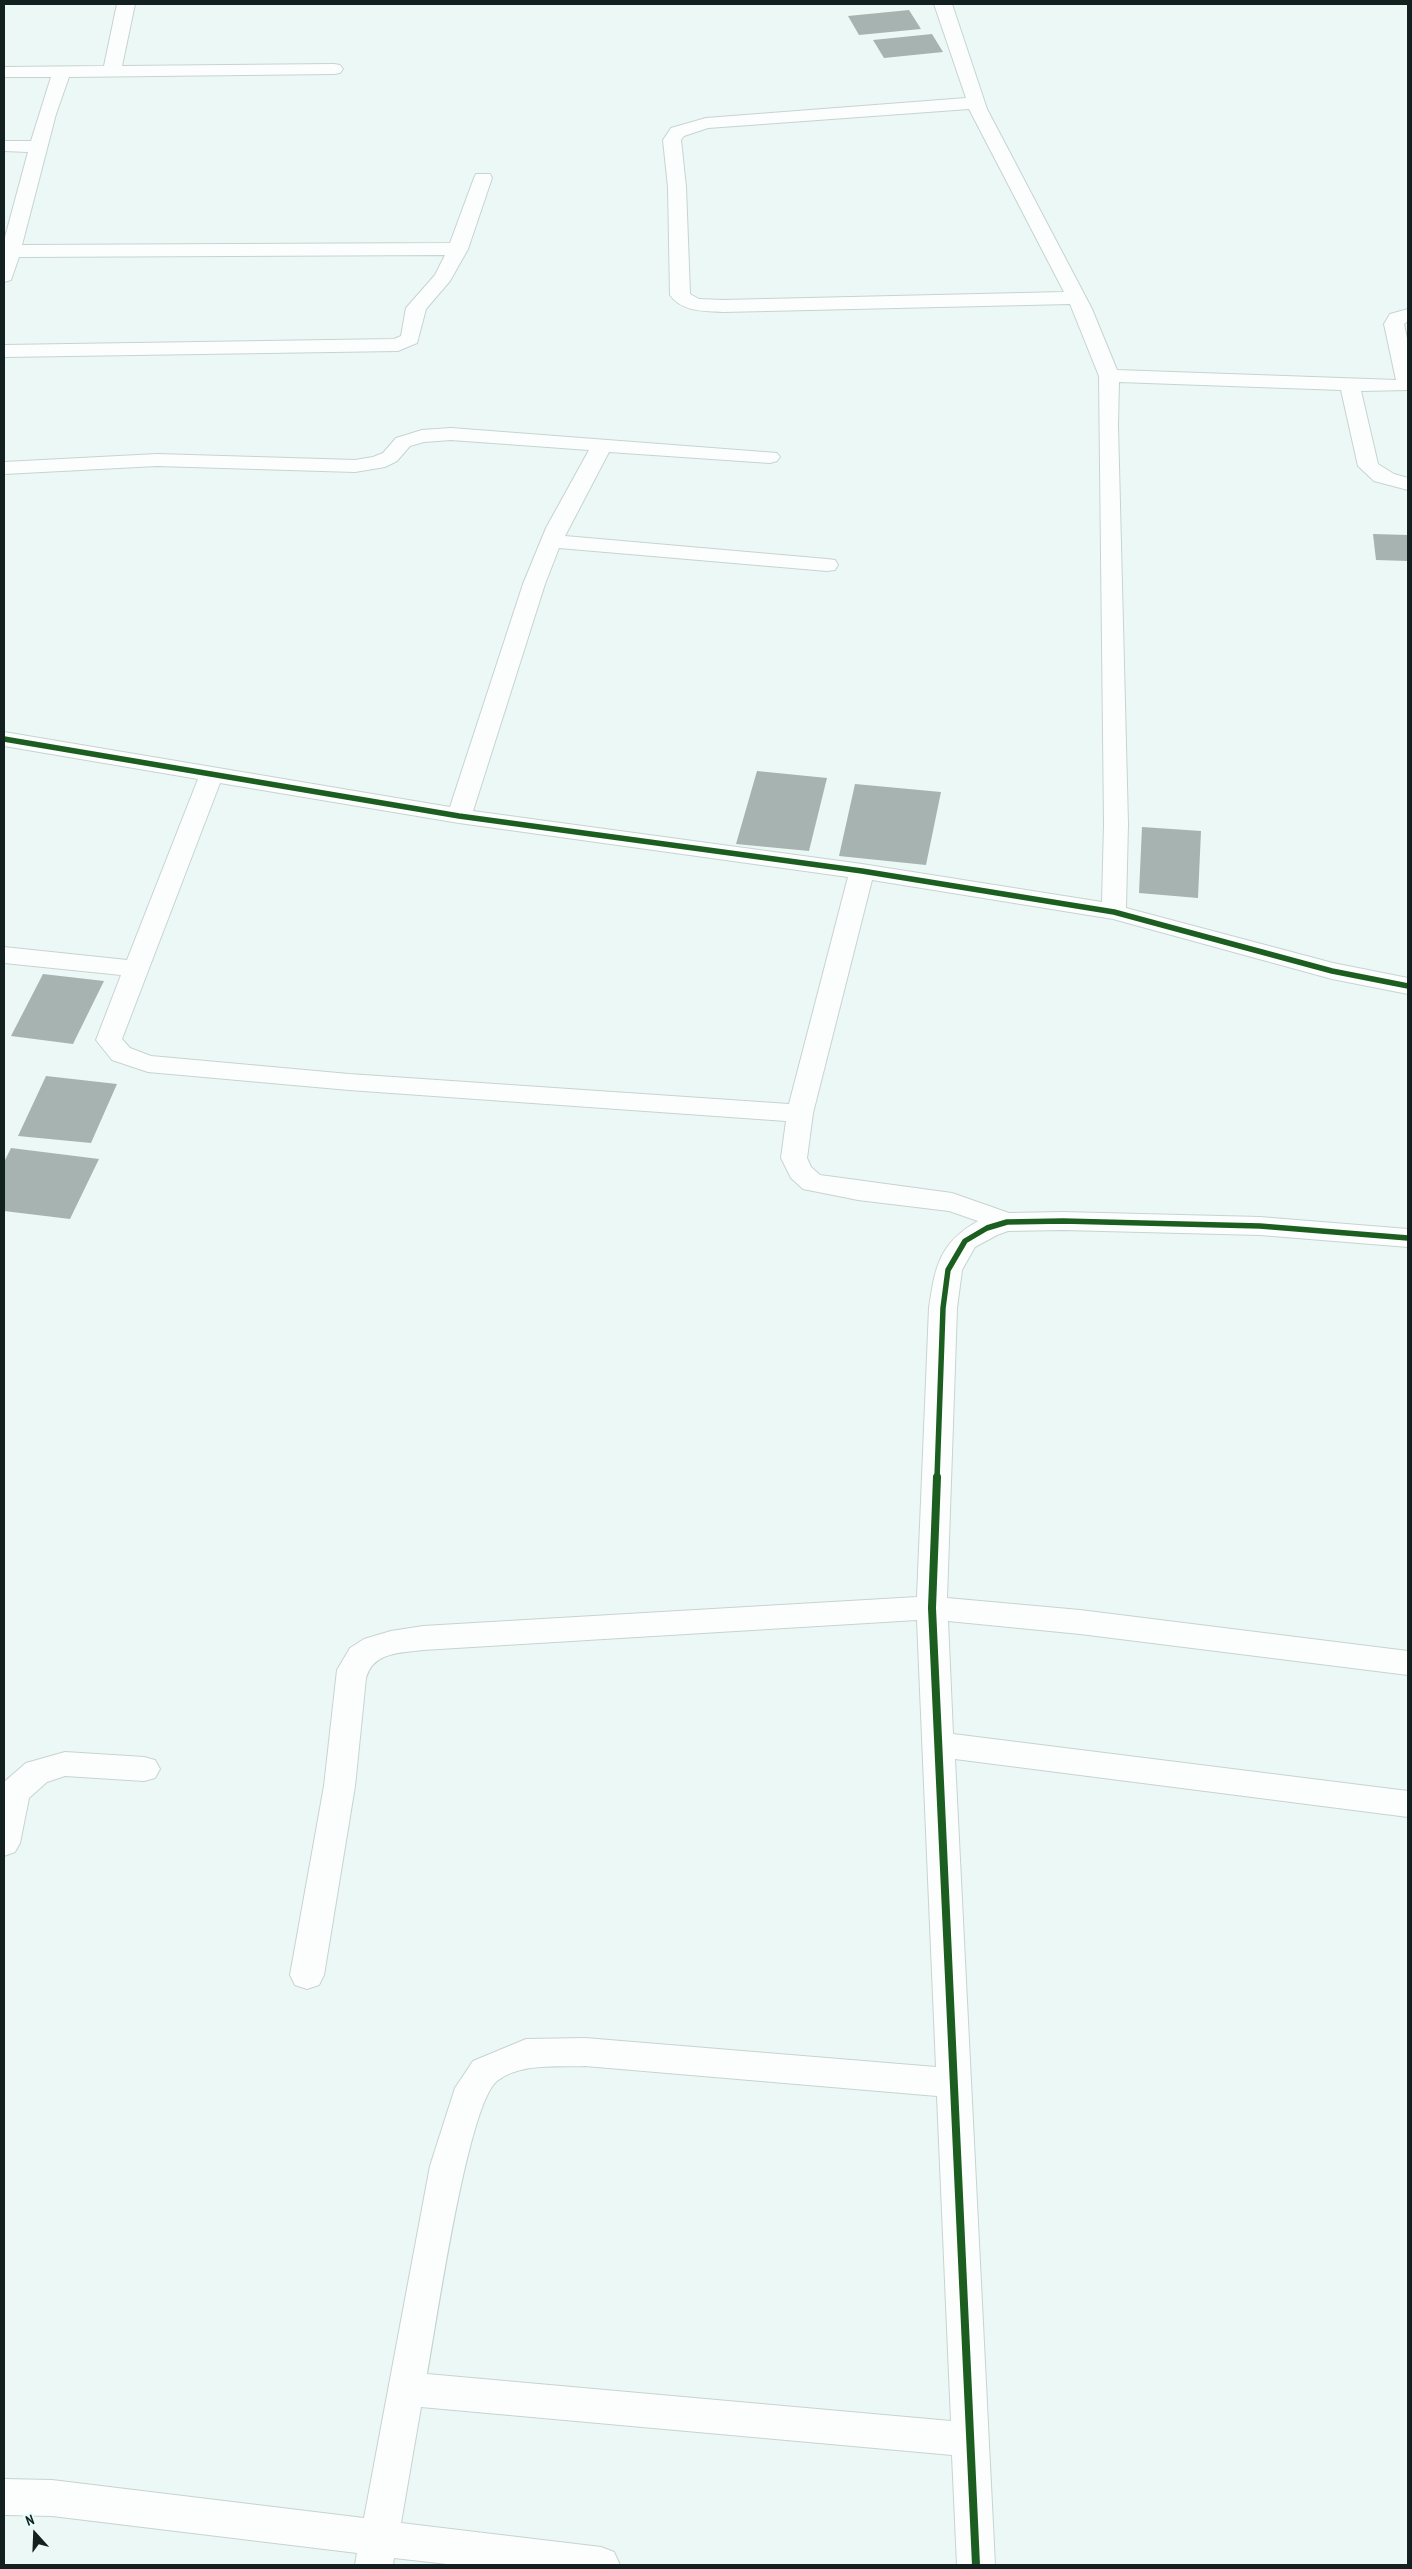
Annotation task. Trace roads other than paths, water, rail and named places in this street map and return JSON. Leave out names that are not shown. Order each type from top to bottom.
[{"type":"street","points":[[112,71],[126,4]]},
{"type":"street","points":[[943,4],[976,103],[1076,298],[1109,376],[1108,425],[1116,824],[1114,912]]},
{"type":"street","points":[[4,72],[334,69]]},
{"type":"street","points":[[4,276],[10,242],[47,114],[62,72]]},
{"type":"street","points":[[976,103],[706,123],[677,132],[672,140],[677,188],[680,295],[686,302],[696,305],[723,306],[1076,298]]},
{"type":"street","points":[[4,146],[39,146]]},
{"type":"street","points":[[4,351],[398,345],[410,339],[416,308],[443,277],[458,249],[484,178]]},
{"type":"street","points":[[10,242],[458,249]]},
{"type":"street","points":[[1109,376],[1388,388],[1401,386],[1407,382],[1394,324],[1397,318],[1408,315]]},
{"type":"street","points":[[1350,386],[1368,466],[1377,475],[1390,481],[1408,484]]},
{"type":"street","points":[[4,468],[157,460],[355,466],[378,463],[390,457],[402,442],[422,436],[451,434],[770,457]]},
{"type":"street","points":[[459,816],[534,584],[551,541],[602,446]]},
{"type":"street","points":[[551,541],[827,565]]},
{"type":"street","points":[[4,741],[459,816],[862,871],[1114,912],[1332,971],[1408,986]]},
{"type":"street","points":[[211,774],[109,1040],[121,1054],[148,1064],[359,1082],[800,1113]]},
{"type":"street","points":[[862,871],[800,1113],[794,1158],[800,1172],[812,1183],[858,1191],[952,1202],[1007,1222]]},
{"type":"street","points":[[4,955],[137,969]]},
{"type":"street","points":[[976,2565],[932,1608],[943,1308],[948,1270],[965,1241],[987,1228],[1007,1222],[1063,1221],[1260,1226],[1408,1238]]},
{"type":"street","points":[[307,1975],[334,1810],[342,1778],[352,1674],[361,1656],[385,1644],[423,1638],[932,1608],[1080,1622],[1408,1663]]},
{"type":"street","points":[[939,1745],[1408,1804]]},
{"type":"street","points":[[4,1843],[14,1792],[37,1772],[65,1764],[144,1769]]},
{"type":"street","points":[[376,2551],[447,2166],[472,2088],[485,2071],[526,2054],[585,2052],[954,2084]]},
{"type":"street","points":[[405,2389],[971,2440]]},
{"type":"street","points":[[4,2497],[52,2498],[376,2551],[601,2565]]}]
